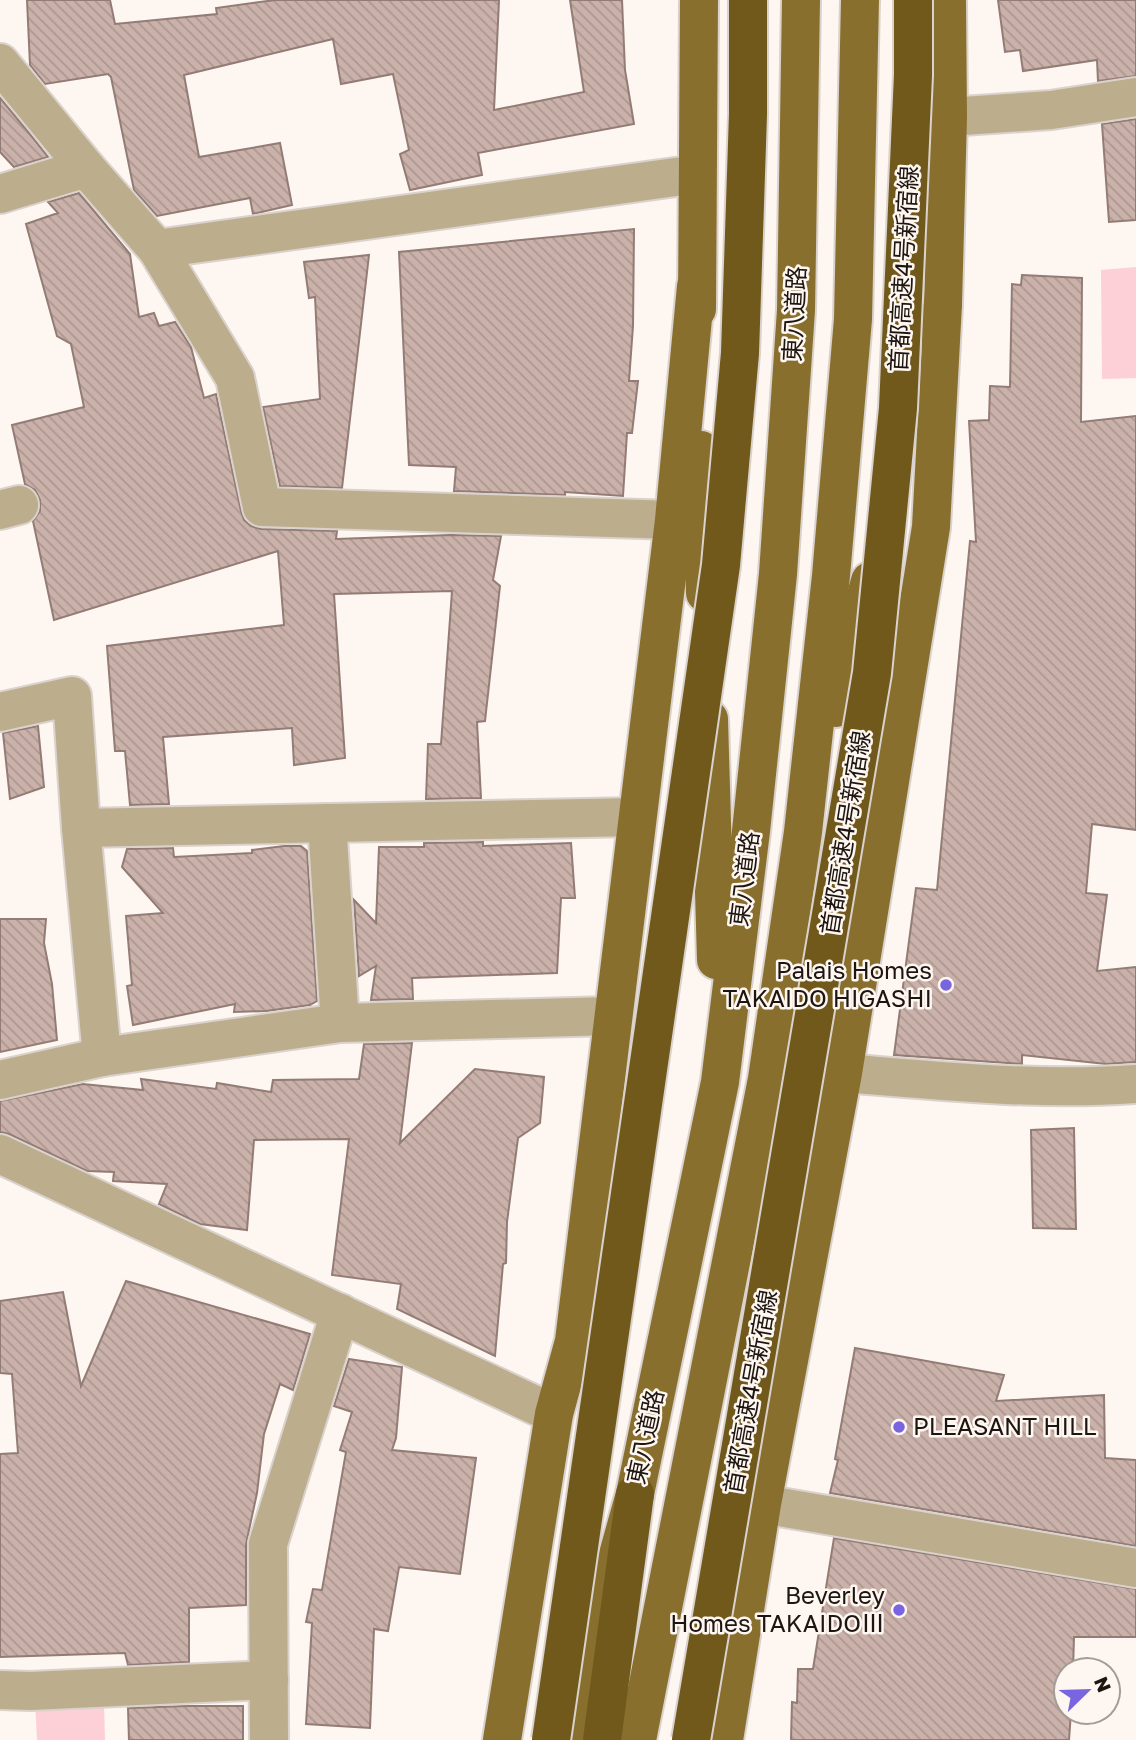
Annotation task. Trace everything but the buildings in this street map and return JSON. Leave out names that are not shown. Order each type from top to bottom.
[{"type":"highway","points":[[551,1740],[721,565],[740,353],[748,114],[748,0]]},
{"type":"highway","name":"首都高速4号新宿線","points":[[691,1740],[872,673],[898,408],[913,75],[913,0]]},
{"type":"highway","points":[[602,1740],[635,1494]]},
{"type":"main road","points":[[699,0],[696,286],[720,1082]]},
{"type":"main road","name":"東八道路","points":[[566,1740],[635,1494],[720,1082],[751,831],[779,560],[796,310],[801,0]]},
{"type":"main road","name":"東八道路","points":[[637,1740],[767,1079],[803,832],[831,576],[853,320],[860,0]]},
{"type":"main road","points":[[724,1740],[762,1504],[843,1073],[931,527],[943,304],[948,117],[947,0]]},
{"type":"main road","points":[[502,1740],[554,1413],[574,1341],[674,520],[696,286]]},
{"type":"main road","points":[[803,832],[943,304]]},
{"type":"street","points":[[0,63],[157,249],[235,378],[262,507],[674,520]]},
{"type":"street","points":[[948,117],[1051,110],[1136,97]]},
{"type":"street","points":[[0,194],[86,168]]},
{"type":"street","points":[[157,249],[697,174]]},
{"type":"street","points":[[0,712],[72,696],[102,1057]]},
{"type":"street","points":[[81,828],[637,817]]},
{"type":"street","points":[[327,823],[340,1023]]},
{"type":"street","points":[[0,1080],[102,1057],[340,1023],[612,1016]]},
{"type":"street","points":[[843,1073],[984,1084],[1096,1087],[1136,1084]]},
{"type":"street","points":[[0,1154],[554,1413]]},
{"type":"street","points":[[269,1740],[268,1544],[340,1313]]},
{"type":"street","points":[[762,1504],[1136,1568]]},
{"type":"street","points":[[0,1690],[269,1681]]},
{"type":"shaded area","points":[[1136,267],[1136,378],[1102,379],[1101,270]]},
{"type":"shaded area","points":[[35,1701],[104,1706],[105,1740],[37,1740]]},
{"type":"place","name":"Palais Homes TAKAIDO HIGASHI","points":[[946,985]]},
{"type":"place","name":"PLEASANT HILL","points":[[899,1427]]},
{"type":"place","name":"Beverley Homes TAKAIDOⅢ","points":[[899,1610]]}]
